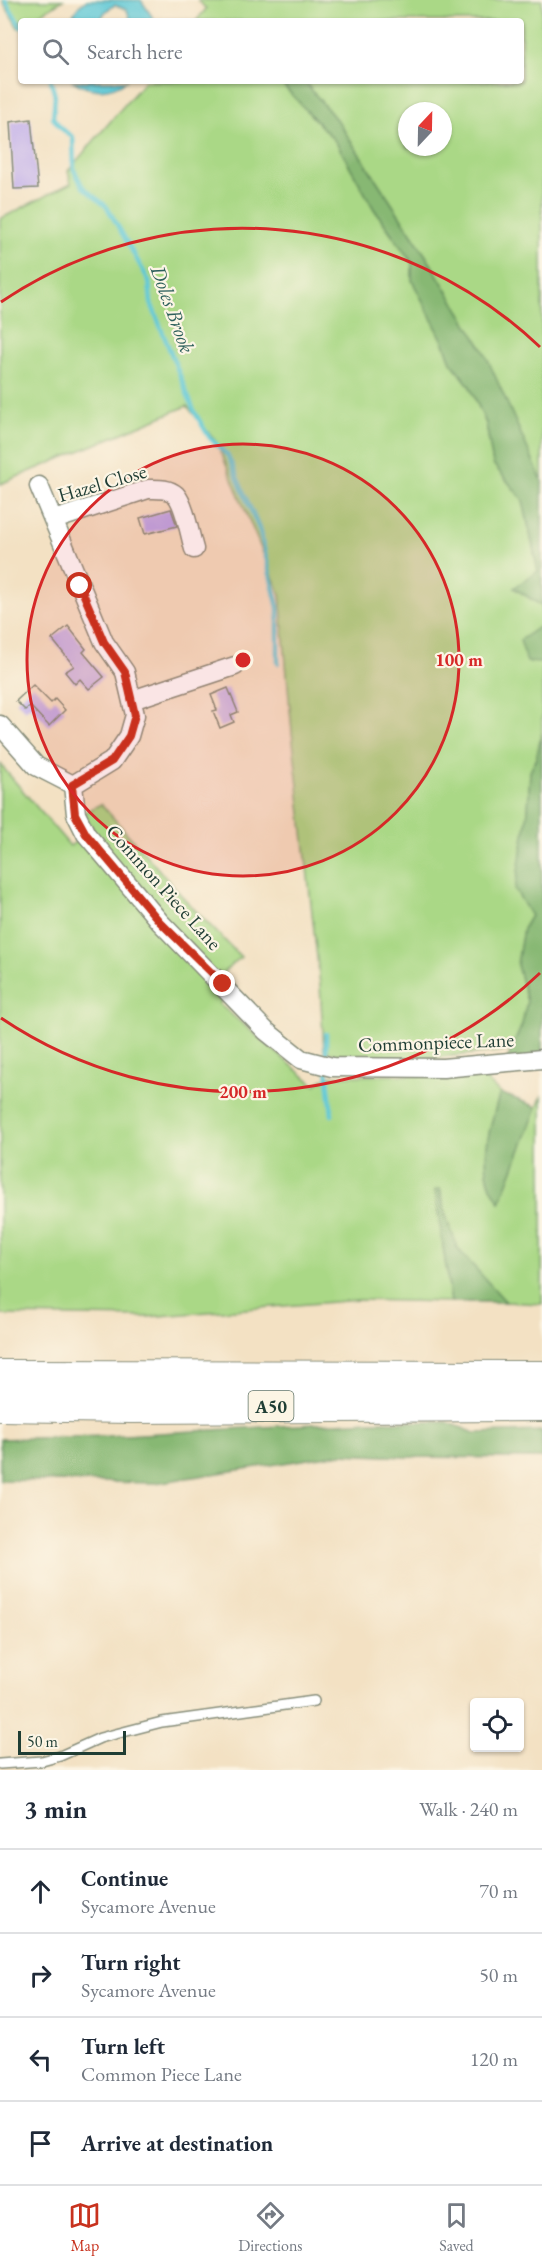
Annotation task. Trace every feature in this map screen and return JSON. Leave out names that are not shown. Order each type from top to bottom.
[{"type":"highway","name":"A50","points":[[0,1376],[542,1377]]},
{"type":"highway","name":"A50","points":[[0,1405],[131,1407],[542,1405]]},
{"type":"street","points":[[0,724],[36,766],[72,785],[112,761],[129,736],[135,715],[125,672],[104,642],[39,486]]},
{"type":"street","name":"Hazel Close","points":[[54,520],[148,489],[165,489],[176,495],[194,549]]},
{"type":"street","points":[[132,700],[235,666]]},
{"type":"street","name":"Common Piece Lane","points":[[72,785],[75,814],[86,834],[160,922],[223,984],[266,1031],[301,1059],[326,1066]]},
{"type":"street","name":"Commonpiece Lane","points":[[326,1066],[443,1068],[542,1059]]},
{"type":"lane","points":[[0,1764],[42,1761],[60,1756],[100,1738],[162,1722],[314,1701]]},
{"type":"green space","points":[[2,0],[63,0],[34,18],[18,18],[18,28]]},
{"type":"green space","points":[[198,0],[542,0],[542,481],[429,278],[437,274],[339,123],[306,84],[524,84],[524,18],[198,18],[206,9]]},
{"type":"green space","points":[[142,84],[282,84],[336,142],[374,209],[412,263],[412,280],[444,343],[451,362],[469,385],[486,424],[493,464],[523,500],[538,571],[514,588],[542,606],[542,625],[520,641],[542,663],[542,733],[536,759],[530,772],[528,811],[531,916],[523,929],[517,965],[527,1001],[522,1025],[511,1050],[401,1061],[360,1060],[324,1051],[320,985],[292,732],[280,594],[217,443],[187,406],[0,484],[0,219],[71,183],[68,171]]},
{"type":"green space","points":[[282,84],[306,84],[339,123],[426,256],[484,351],[542,481],[542,606],[514,588],[538,571],[523,500],[493,464],[486,423],[469,385],[451,362],[444,343],[412,280],[412,262],[374,209],[336,142]]},
{"type":"green space","points":[[542,625],[542,663],[527,662],[520,640]]},
{"type":"green space","points":[[542,733],[542,1059],[506,1062],[522,1025],[527,1001],[517,965],[523,929],[531,916],[515,889],[528,811],[530,772],[536,759]]},
{"type":"green space","points":[[0,764],[70,846],[93,829],[83,813],[101,804],[188,903],[241,957],[212,982],[227,994],[219,1004],[315,1085],[329,1076],[484,1074],[489,1083],[500,1093],[488,1136],[486,1159],[489,1181],[500,1202],[542,1095],[542,1304],[506,1302],[474,1269],[462,1255],[449,1227],[440,1189],[435,1190],[451,1302],[358,1300],[147,1317],[0,1315]]},
{"type":"green space","points":[[500,1093],[537,1107],[500,1203],[490,1184],[486,1159],[488,1137]]},
{"type":"green space","points":[[440,1189],[444,1211],[458,1249],[506,1302],[451,1302],[435,1190]]},
{"type":"green space","points":[[370,1421],[447,1422],[475,1433],[542,1431],[542,1458],[341,1454],[155,1483],[0,1480],[0,1439],[107,1436]]},
{"type":"water","points":[[87,0],[141,0],[153,18],[130,18],[127,10],[115,5],[104,13],[102,18],[71,18],[79,6]]},
{"type":"water","points":[[78,84],[122,84],[100,90]]},
{"type":"building","points":[[31,119],[38,188],[14,189],[10,122]]},
{"type":"building","points":[[171,509],[177,526],[145,534],[140,518]]},
{"type":"building","points":[[68,626],[86,649],[83,652],[104,677],[89,689],[80,679],[75,684],[65,672],[74,666],[52,639]]},
{"type":"building","points":[[33,685],[51,703],[55,699],[65,710],[49,726],[30,706],[25,710],[16,701]]},
{"type":"building","points":[[228,688],[238,712],[231,715],[234,722],[220,728],[213,711],[217,710],[211,695]]},
{"type":"waterway","name":"Doles Brook","points":[[5,0],[18,22]]},
{"type":"waterway","name":"Doles Brook","points":[[52,84],[55,96],[53,118],[73,137],[74,170],[83,187],[107,207],[149,281],[151,303],[194,411],[209,437],[228,456],[260,531],[278,608],[278,663]]},
{"type":"waterway","points":[[326,1034],[326,1061]]},
{"type":"waterway","points":[[327,1069],[332,1115]]},
{"type":"route","points":[[80,586],[104,642],[125,672],[135,715],[129,736],[112,761],[72,785],[75,793],[75,814],[86,834],[160,922],[223,984]]}]
